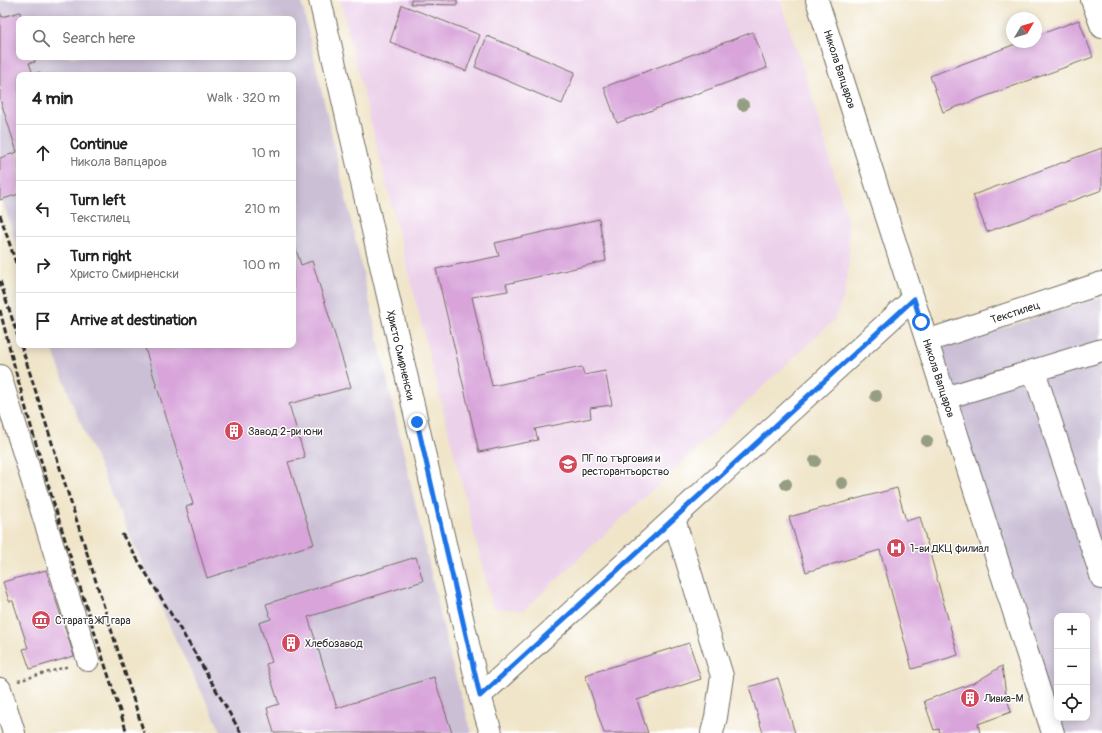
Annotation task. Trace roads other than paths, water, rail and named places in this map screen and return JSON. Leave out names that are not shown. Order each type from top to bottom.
[{"type":"street","name":"Христо Смирненски","points":[[320,0],[480,696],[491,733]]},
{"type":"street","name":"Никола Вапцаров","points":[[817,0],[1053,733]]},
{"type":"street","points":[[1092,0],[1102,27]]},
{"type":"street","name":"Текстилец","points":[[927,341],[1102,283]]},
{"type":"street","points":[[480,696],[914,299]]},
{"type":"street","points":[[945,398],[1102,350]]},
{"type":"street","points":[[1034,371],[1102,578]]},
{"type":"street","points":[[0,376],[88,660]]},
{"type":"street","points":[[674,519],[722,676],[712,733]]},
{"type":"street","points":[[7,685],[14,733]]},
{"type":"railway","points":[[0,215],[16,263]]},
{"type":"railway","points":[[0,281],[16,331]]},
{"type":"railway","points":[[0,310],[28,417],[76,575],[127,733]]},
{"type":"railway","points":[[22,348],[144,733]]},
{"type":"railway","points":[[122,534],[193,650],[241,733]]},
{"type":"place","name":"Завод 2-ри юни","points":[[234,431]]},
{"type":"place","name":"ПГ по търговия и ресторантьорство","points":[[568,464]]},
{"type":"place","name":"1-ви ДКЦ филиал","points":[[896,548]]},
{"type":"place","name":"Старата ЖП гара","points":[[41,620]]},
{"type":"place","name":"Хлебозавод","points":[[291,643]]},
{"type":"place","name":"Ливиа-М","points":[[970,698]]}]
